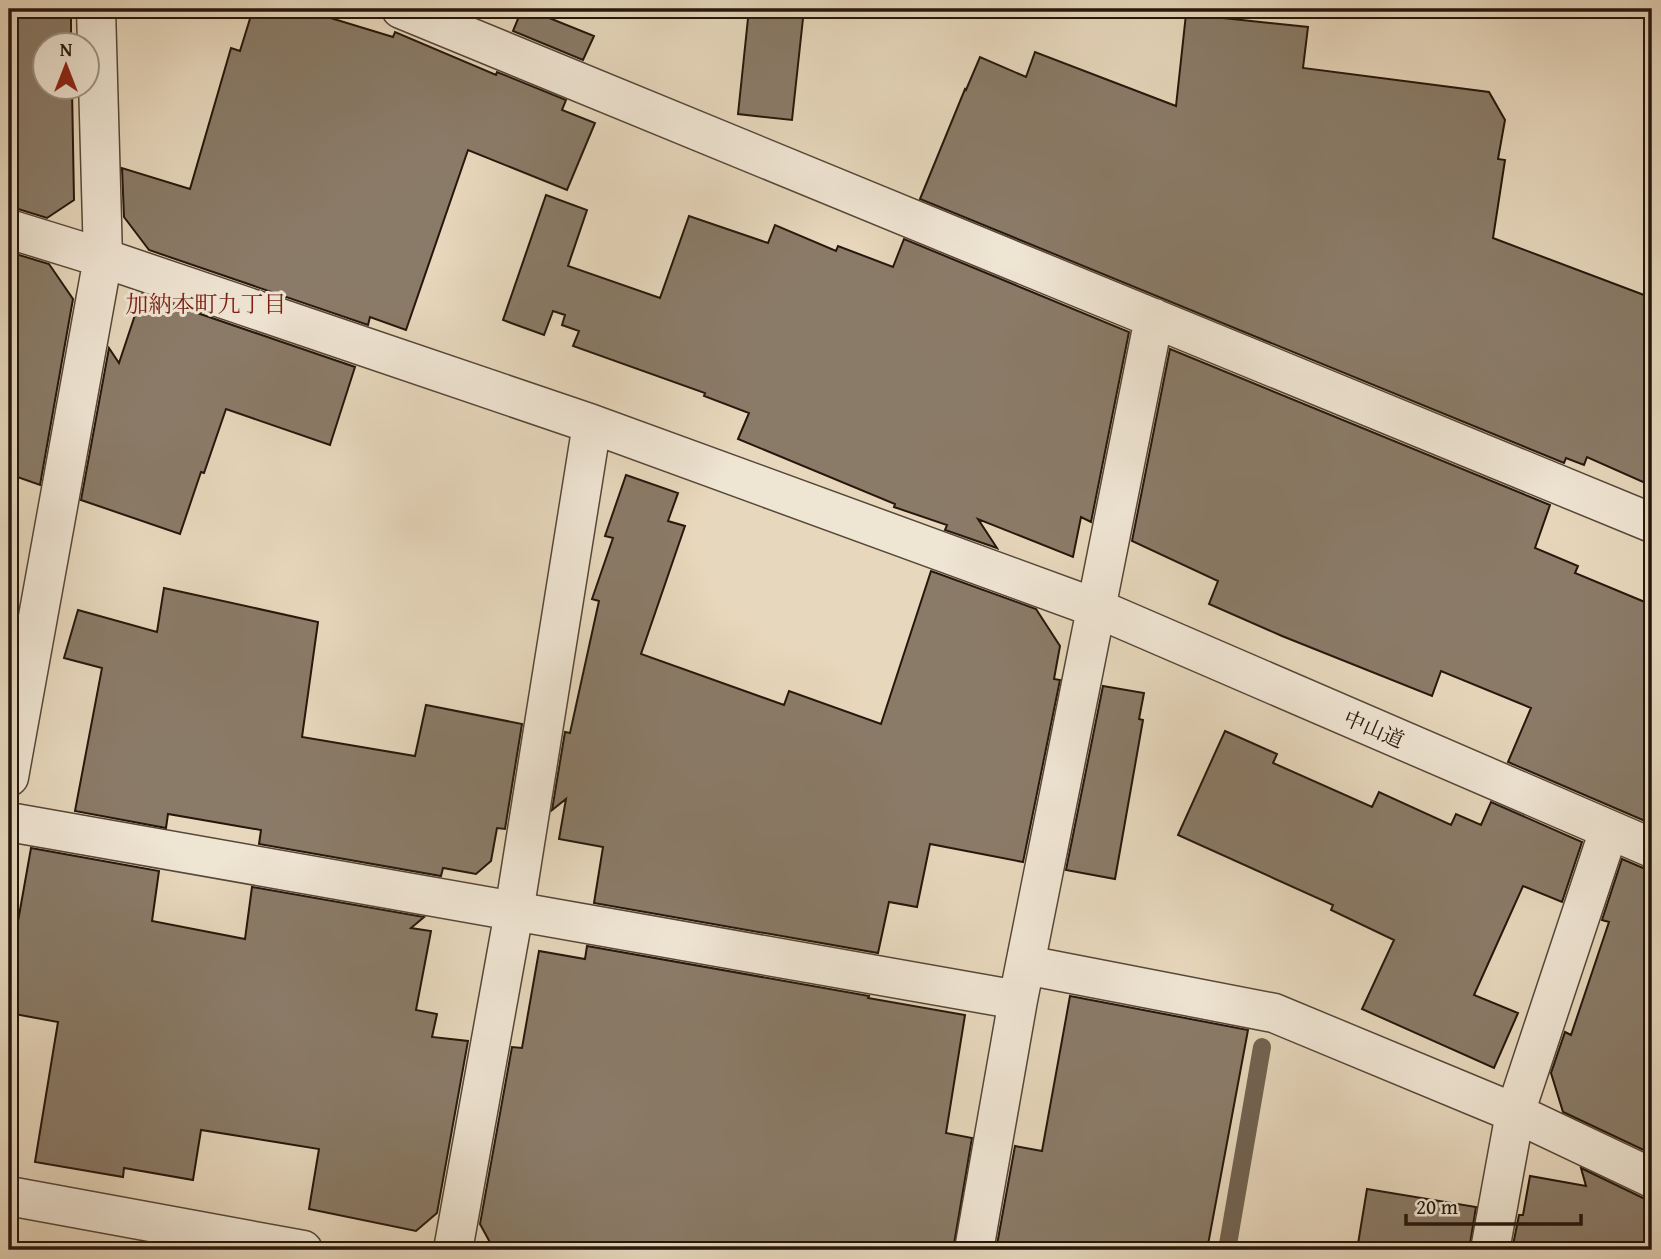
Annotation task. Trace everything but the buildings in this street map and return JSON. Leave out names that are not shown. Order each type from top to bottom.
[{"type":"street","points":[[9,777],[103,258],[96,9]]},
{"type":"street","points":[[401,9],[1652,523]]},
{"type":"street","name":"中山道","points":[[9,229],[103,258],[592,424],[1096,608],[1652,848]]},
{"type":"street","points":[[974,1250],[1022,983],[1154,318]]},
{"type":"street","points":[[453,1250],[514,912],[592,424]]},
{"type":"street","points":[[9,822],[514,912],[1022,983],[1273,1013],[1515,1113],[1652,1178]]},
{"type":"street","points":[[1490,1250],[1515,1113],[1609,830]]},
{"type":"street","points":[[9,1196],[303,1250]]},
{"type":"waterway","points":[[1227,1250],[1262,1047]]},
{"type":"district","name":"加納本町九丁目","points":[[206,303]]}]
